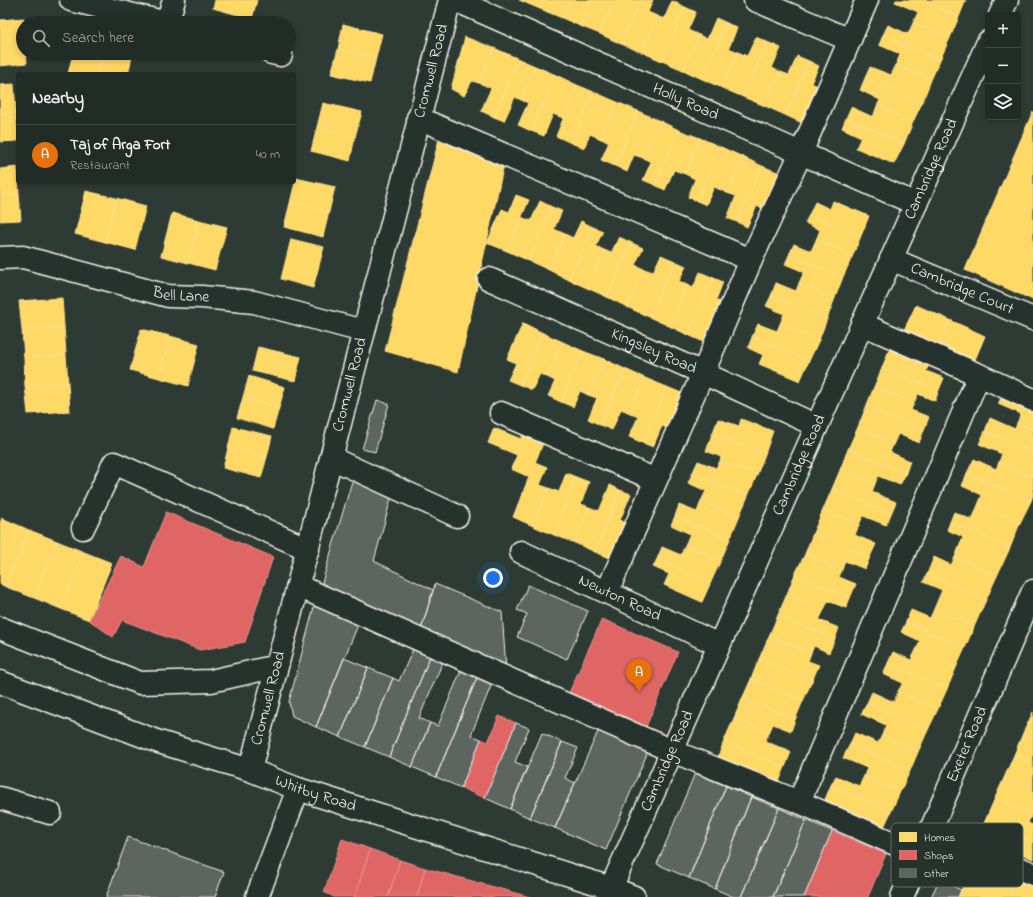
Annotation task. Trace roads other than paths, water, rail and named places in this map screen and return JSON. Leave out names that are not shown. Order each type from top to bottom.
[{"type":"street","points":[[71,0],[138,16]]},
{"type":"street","points":[[169,16],[174,0]]},
{"type":"street","name":"Cromwell Road","points":[[250,770],[418,118],[450,0]]},
{"type":"street","name":"Holly Road","points":[[455,0],[916,204]]},
{"type":"street","points":[[755,0],[850,40]]},
{"type":"street","points":[[607,592],[704,373],[751,260],[801,153],[867,0]]},
{"type":"street","name":"Cambridge Road","points":[[611,888],[985,48]]},
{"type":"street","points":[[418,118],[751,260]]},
{"type":"street","name":"Bell Lane","points":[[0,258],[23,257],[168,296],[202,297],[254,302],[363,331]]},
{"type":"street","name":"Cambridge Court","points":[[891,259],[1033,319]]},
{"type":"street","name":"Kingsley Road","points":[[489,279],[704,373],[817,426]]},
{"type":"street","points":[[862,324],[979,374],[1033,400]]},
{"type":"street","points":[[799,802],[979,374]]},
{"type":"street","points":[[501,413],[656,480]]},
{"type":"street","points":[[331,458],[457,516]]},
{"type":"street","points":[[83,528],[114,462],[308,549]]},
{"type":"street","name":"Newton Road","points":[[521,552],[719,645]]},
{"type":"street","points":[[298,586],[672,751],[799,802],[891,842]]},
{"type":"street","name":"Exeter Road","points":[[933,823],[1033,591]]},
{"type":"street","points":[[0,628],[140,683],[211,681],[277,666]]},
{"type":"street","name":"Whitby Road","points":[[0,682],[158,742],[250,770],[298,788],[611,888],[634,897]]},
{"type":"street","points":[[257,897],[298,788]]},
{"type":"street","points":[[0,798],[50,813]]},
{"type":"street","points":[[1023,870],[1033,874]]},
{"type":"street","name":"Exeter Road","points":[[902,897],[906,887]]},
{"type":"place","name":"Taj of Arga Fort","points":[[639,692]]}]
